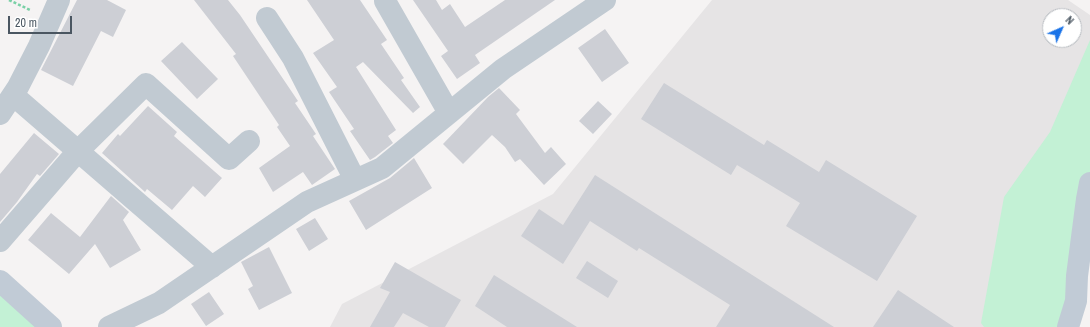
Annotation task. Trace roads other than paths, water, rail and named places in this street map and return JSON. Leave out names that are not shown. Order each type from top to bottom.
[{"type":"street","points":[[0,114],[13,95],[39,46],[59,0]]},
{"type":"street","points":[[385,1],[449,112]]},
{"type":"street","points":[[109,327],[158,303],[307,202],[382,168],[502,69],[600,2]]},
{"type":"street","points":[[267,18],[293,58],[355,180]]},
{"type":"street","points":[[0,241],[78,151],[146,84],[229,159],[249,141]]},
{"type":"street","points":[[13,95],[212,267]]},
{"type":"street","points":[[1068,327],[1076,301],[1077,276],[1089,195]]},
{"type":"street","points":[[0,281],[51,327]]}]
